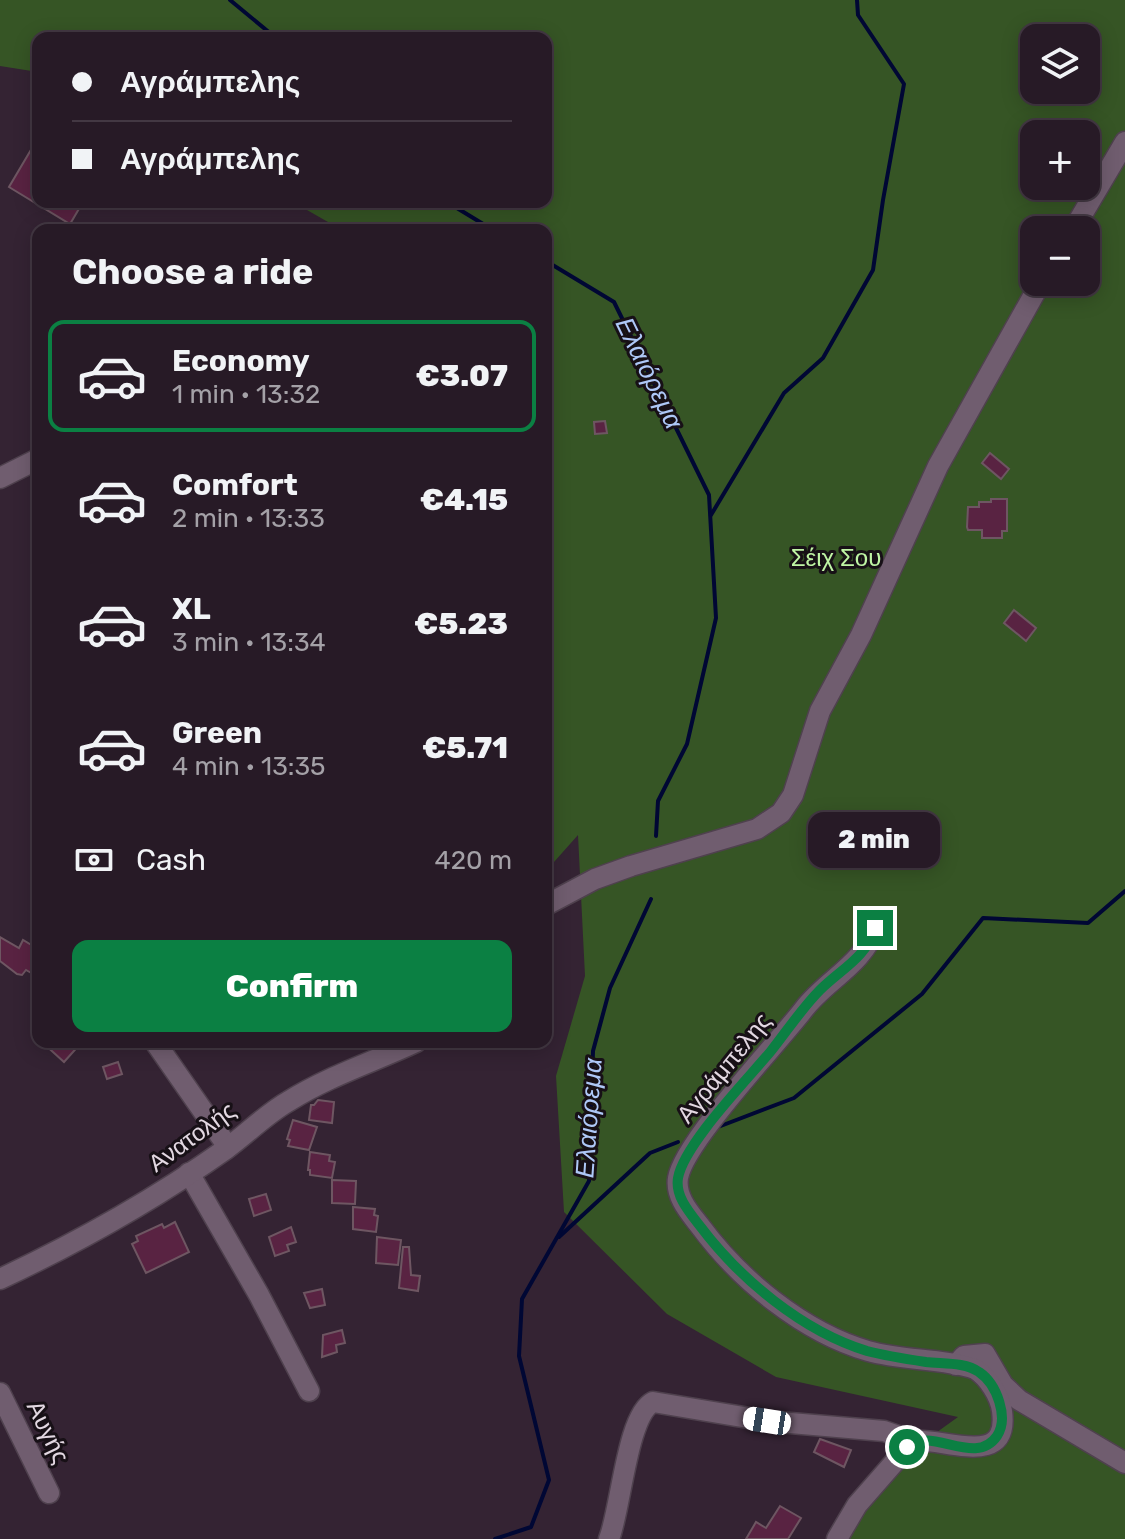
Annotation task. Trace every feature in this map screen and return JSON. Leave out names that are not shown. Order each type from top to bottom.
[{"type":"street","points":[[1081,216],[1125,142]]},
{"type":"street","points":[[552,902],[613,872],[749,832],[773,820],[784,810],[793,795],[820,711],[861,635],[938,466],[1033,296]]},
{"type":"street","points":[[0,478],[32,469]]},
{"type":"street","name":"Αγράμπελης","points":[[609,1539],[635,1429],[644,1409],[653,1402],[767,1421],[888,1432],[913,1441],[978,1448],[989,1444],[999,1433],[1002,1410],[987,1380],[975,1369],[900,1359],[868,1351],[827,1333],[793,1313],[722,1254],[686,1207],[678,1189],[680,1172],[710,1123],[816,994],[861,954],[875,928]]},
{"type":"street","points":[[159,1048],[228,1147]]},
{"type":"street","name":"Ανατολής","points":[[0,1279],[94,1233],[228,1147],[263,1117],[296,1096],[403,1048]]},
{"type":"street","points":[[189,1173],[259,1295],[309,1391]]},
{"type":"street","points":[[956,1365],[964,1356],[985,1354],[1003,1385],[1019,1400],[1125,1463]]},
{"type":"street","name":"Αυγής","points":[[0,1393],[49,1493]]},
{"type":"street","points":[[837,1539],[857,1505],[913,1441]]},
{"type":"green space","name":"Σέιχ Σου","points":[[0,0],[1125,0],[1125,1539],[844,1539],[855,1516],[919,1445],[958,1417],[776,1377],[667,1314],[564,1212],[556,1076],[585,976],[578,835],[552,864],[552,224],[332,224],[304,208],[552,208],[552,32],[32,32],[32,71],[0,66]]},
{"type":"building","points":[[32,148],[32,201],[9,187]]},
{"type":"building","points":[[44,208],[79,208],[70,224]]},
{"type":"building","points":[[605,421],[607,433],[595,434],[594,422]]},
{"type":"building","points":[[990,453],[1009,469],[1001,479],[982,463]]},
{"type":"building","points":[[991,499],[1007,499],[1007,531],[1002,531],[1002,538],[982,538],[982,530],[968,530],[967,527],[968,507],[979,507],[979,502],[991,502]]},
{"type":"building","points":[[1014,610],[1036,628],[1026,641],[1004,623]]},
{"type":"building","points":[[0,937],[19,948],[23,940],[32,945],[32,973],[26,970],[22,975],[17,974],[0,961]]},
{"type":"building","points":[[49,1048],[77,1048],[64,1062]]},
{"type":"building","points":[[118,1062],[122,1074],[107,1079],[103,1067]]},
{"type":"building","points":[[318,1100],[334,1102],[332,1123],[309,1120],[311,1105]]},
{"type":"building","points":[[293,1120],[317,1127],[309,1150],[288,1146]]},
{"type":"building","points":[[310,1152],[330,1155],[329,1161],[335,1162],[332,1178],[310,1175]]},
{"type":"building","points":[[332,1180],[356,1181],[355,1204],[332,1203]]},
{"type":"building","points":[[266,1194],[271,1210],[254,1216],[249,1199]]},
{"type":"building","points":[[353,1207],[375,1209],[374,1215],[378,1216],[376,1232],[353,1229]]},
{"type":"building","points":[[175,1222],[189,1252],[146,1273],[132,1244],[138,1241],[136,1236],[162,1224],[164,1228]]},
{"type":"building","points":[[291,1227],[296,1242],[287,1245],[289,1251],[275,1256],[269,1237]]},
{"type":"building","points":[[377,1237],[401,1240],[398,1265],[376,1263]]},
{"type":"building","points":[[403,1247],[409,1247],[411,1275],[420,1276],[418,1291],[399,1288]]},
{"type":"building","points":[[322,1289],[325,1305],[310,1308],[304,1293]]},
{"type":"building","points":[[342,1330],[345,1343],[336,1345],[337,1352],[322,1357],[323,1335]]},
{"type":"building","points":[[820,1439],[851,1450],[844,1467],[814,1452]]},
{"type":"building","points":[[780,1506],[801,1518],[788,1539],[746,1539],[756,1522],[766,1528]]},
{"type":"waterway","name":"Ελαιόρεμα","points":[[230,0],[269,32]]},
{"type":"waterway","points":[[711,515],[784,393],[823,358],[873,270],[904,84],[858,15],[857,0]]},
{"type":"waterway","name":"Ελαιόρεμα","points":[[457,208],[483,224]]},
{"type":"waterway","points":[[552,265],[614,302],[709,495],[716,618],[687,744],[658,801],[656,836]]},
{"type":"waterway","points":[[718,1127],[794,1098],[922,994],[983,918],[1088,923],[1125,891]]},
{"type":"waterway","name":"Ελαιόρεμα","points":[[495,1539],[531,1527],[549,1480],[519,1356],[522,1299],[589,1181],[593,1051],[610,988],[651,899]]},
{"type":"waterway","points":[[559,1237],[650,1153],[678,1142]]},
{"type":"route","points":[[875,928],[861,954],[816,994],[710,1123],[680,1172],[678,1189],[692,1216],[712,1243],[793,1313],[827,1333],[868,1351],[900,1359],[965,1366],[984,1375],[1002,1410],[1001,1428],[992,1442],[972,1448],[918,1440],[907,1447]]}]
